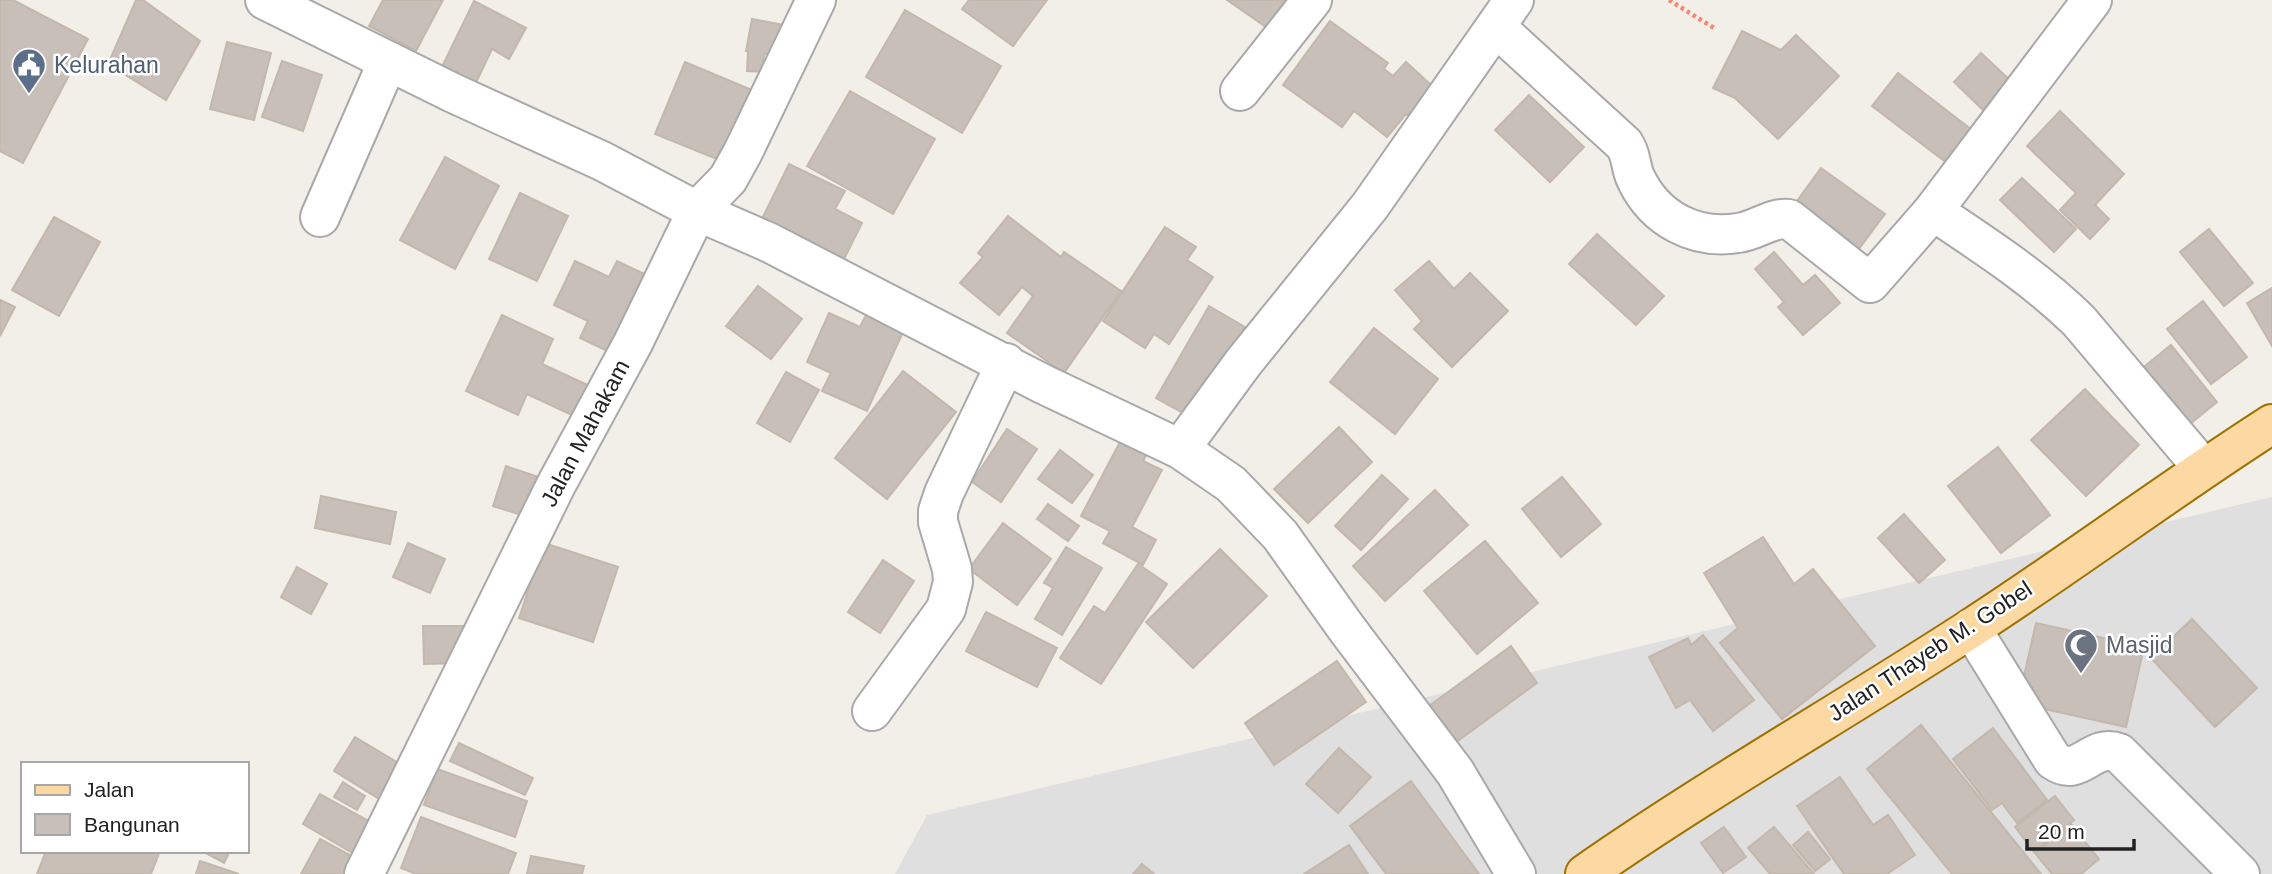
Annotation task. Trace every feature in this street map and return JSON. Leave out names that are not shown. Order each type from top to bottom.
[{"type":"main road","name":"Jalan Thayeb M. Gobel","points":[[1585,874],[1660,822],[1971,628],[2203,468],[2272,424]]},
{"type":"street","points":[[265,0],[602,161],[697,211],[768,242],[1121,422],[1180,449],[1231,484],[1280,535],[1455,772],[1516,874]]},
{"type":"street","name":"Jalan Mahakam","points":[[364,874],[556,485],[633,343],[697,211],[728,179],[816,0]]},
{"type":"street","points":[[1241,91],[1312,0]]},
{"type":"street","points":[[1180,449],[1243,363],[1370,206],[1505,14],[1629,150],[1635,177],[1657,209],[1693,232],[1738,233],[1773,220],[1789,219],[1860,294],[1933,211],[2092,0]]},
{"type":"street","points":[[320,217],[388,61]]},
{"type":"street","points":[[1933,211],[2027,275],[2079,321],[2203,468]]},
{"type":"street","points":[[872,712],[946,609],[953,582],[952,569],[938,522],[938,511],[943,493],[1006,363]]},
{"type":"street","points":[[1971,628],[2053,760],[2061,766],[2069,767],[2099,751],[2119,753],[2240,874]]},
{"type":"path","points":[[1669,0],[1714,28]]},
{"type":"shaded area","points":[[2272,497],[2272,874],[895,874],[927,815]]},
{"type":"building","name":"Kelurahan","points":[[0,0],[13,0],[88,39],[23,163],[0,151]]},
{"type":"building","points":[[136,0],[143,0],[200,41],[166,100],[108,64]]},
{"type":"building","points":[[383,0],[443,0],[416,51],[369,26]]},
{"type":"building","points":[[969,0],[1047,0],[1013,46],[962,9]]},
{"type":"building","points":[[1227,0],[1290,0],[1269,29]]},
{"type":"building","points":[[474,1],[526,28],[509,59],[492,49],[472,91],[438,75]]},
{"type":"building","points":[[905,10],[1001,66],[962,133],[866,77]]},
{"type":"building","points":[[752,19],[789,26],[784,57],[764,54],[763,72],[747,71],[746,51]]},
{"type":"building","points":[[1330,21],[1388,63],[1384,69],[1393,76],[1406,62],[1443,96],[1417,124],[1406,114],[1387,137],[1354,111],[1342,127],[1283,85]]},
{"type":"building","points":[[1742,31],[1781,50],[1796,35],[1839,76],[1778,139],[1735,98],[1713,88]]},
{"type":"building","points":[[227,42],[271,53],[254,120],[210,109]]},
{"type":"building","points":[[1981,53],[2011,81],[1983,110],[1954,82]]},
{"type":"building","points":[[282,61],[322,75],[303,131],[262,117]]},
{"type":"building","points":[[685,62],[764,95],[734,166],[655,134]]},
{"type":"building","points":[[1898,73],[1972,130],[1947,163],[1872,106]]},
{"type":"building","points":[[850,91],[935,139],[893,214],[807,166]]},
{"type":"building","points":[[1529,95],[1584,147],[1550,182],[1495,130]]},
{"type":"building","points":[[2060,111],[2124,174],[2095,205],[2109,219],[2090,239],[2060,210],[2076,193],[2027,146]]},
{"type":"building","points":[[445,157],[499,186],[455,269],[400,240]]},
{"type":"building","points":[[789,164],[845,191],[835,209],[862,223],[837,273],[755,233]]},
{"type":"building","points":[[1821,168],[1885,214],[1855,254],[1792,208]]},
{"type":"building","points":[[2022,178],[2076,229],[2054,252],[2000,200]]},
{"type":"building","points":[[520,193],[568,216],[537,281],[489,259]]},
{"type":"building","points":[[1008,216],[1061,257],[1064,252],[1121,291],[1064,373],[1007,333],[1033,296],[1022,287],[999,315],[960,283],[983,257],[978,253]]},
{"type":"building","points":[[54,217],[100,242],[59,316],[12,290]]},
{"type":"building","points":[[1165,227],[1196,247],[1187,260],[1213,277],[1169,344],[1154,334],[1145,348],[1103,321]]},
{"type":"building","points":[[2209,229],[2253,283],[2224,306],[2180,252]]},
{"type":"building","points":[[1597,234],[1664,296],[1636,325],[1569,264]]},
{"type":"building","points":[[1774,252],[1803,285],[1815,275],[1840,303],[1803,335],[1778,307],[1784,302],[1755,269]]},
{"type":"building","points":[[575,261],[609,277],[617,261],[657,280],[620,357],[580,338],[588,321],[554,305]]},
{"type":"building","points":[[1429,261],[1454,289],[1470,273],[1508,311],[1452,367],[1414,329],[1422,321],[1395,290]]},
{"type":"building","points":[[758,286],[802,319],[771,359],[726,326]]},
{"type":"building","points":[[2272,288],[2272,346],[2247,303]]},
{"type":"building","points":[[0,300],[15,307],[0,336]]},
{"type":"building","points":[[2203,301],[2247,357],[2211,384],[2167,329]]},
{"type":"building","points":[[1209,306],[1245,327],[1192,418],[1156,398]]},
{"type":"building","points":[[829,313],[860,327],[866,315],[903,332],[867,411],[822,391],[831,373],[807,362]]},
{"type":"building","points":[[502,315],[553,339],[542,364],[594,388],[574,416],[527,394],[518,415],[466,391]]},
{"type":"building","points":[[1374,328],[1438,379],[1395,434],[1330,382]]},
{"type":"building","points":[[2171,345],[2217,402],[2185,428],[2139,371]]},
{"type":"building","points":[[903,371],[956,412],[887,499],[835,458]]},
{"type":"building","points":[[786,372],[819,390],[790,442],[757,423]]},
{"type":"building","points":[[2085,389],[2139,445],[2086,496],[2031,440]]},
{"type":"building","points":[[1339,427],[1372,462],[1308,523],[1274,489]]},
{"type":"building","points":[[1007,429],[1037,449],[1001,502],[972,482]]},
{"type":"building","points":[[1122,438],[1148,452],[1143,461],[1162,470],[1132,527],[1156,540],[1143,565],[1103,543],[1110,531],[1081,516]]},
{"type":"building","points":[[1998,447],[2050,515],[2001,553],[1948,486]]},
{"type":"building","points":[[1060,450],[1093,475],[1072,503],[1038,479]]},
{"type":"building","points":[[506,466],[547,480],[534,519],[493,506]]},
{"type":"building","points":[[1382,475],[1408,499],[1361,550],[1335,526]]},
{"type":"building","points":[[1562,477],[1601,524],[1561,557],[1522,509]]},
{"type":"building","points":[[1435,490],[1468,525],[1385,601],[1353,566]]},
{"type":"building","points":[[321,496],[396,512],[390,544],[315,528]]},
{"type":"building","points":[[1048,504],[1079,526],[1068,541],[1037,519]]},
{"type":"building","points":[[1904,514],[1945,560],[1919,583],[1878,538]]},
{"type":"building","points":[[1003,523],[1051,559],[1017,605],[969,569]]},
{"type":"building","points":[[1763,537],[1794,584],[1813,569],[1875,646],[1782,719],[1720,643],[1738,628],[1704,573]]},
{"type":"building","points":[[1485,541],[1538,603],[1477,654],[1424,591]]},
{"type":"building","points":[[408,543],[445,559],[430,593],[393,577]]},
{"type":"building","points":[[544,543],[618,567],[593,642],[519,618]]},
{"type":"building","points":[[1066,547],[1102,568],[1062,635],[1035,619],[1053,588],[1044,583]]},
{"type":"building","points":[[1220,549],[1267,596],[1193,668],[1146,622]]},
{"type":"building","points":[[883,560],[914,581],[880,633],[848,612]]},
{"type":"building","points":[[1138,564],[1167,584],[1101,684],[1060,658],[1094,606],[1105,613]]},
{"type":"building","points":[[297,567],[327,584],[311,614],[281,597]]},
{"type":"building","points":[[986,612],[1057,648],[1037,687],[966,651]]},
{"type":"building","points":[[2192,619],[2257,688],[2215,727],[2151,658]]},
{"type":"building","name":"Masjid","points":[[2036,623],[2144,647],[2126,727],[2018,703]]},
{"type":"building","points":[[423,626],[463,626],[464,663],[424,664]]},
{"type":"building","points":[[1703,635],[1754,700],[1713,731],[1690,700],[1676,708],[1649,657],[1688,638],[1691,645]]},
{"type":"building","points":[[1511,646],[1537,683],[1452,745],[1425,709]]},
{"type":"building","points":[[1337,661],[1366,702],[1274,765],[1245,723]]},
{"type":"building","points":[[1921,725],[2041,874],[1952,874],[1867,769]]},
{"type":"building","points":[[1993,728],[2047,800],[2017,823],[2002,803],[1992,810],[1953,759]]},
{"type":"building","points":[[355,737],[410,770],[389,805],[334,771]]},
{"type":"building","points":[[459,743],[533,778],[525,795],[450,761]]},
{"type":"building","points":[[1339,748],[1371,777],[1338,813],[1306,784]]},
{"type":"building","points":[[437,769],[527,801],[515,837],[424,805]]},
{"type":"building","points":[[1840,777],[1873,825],[1888,815],[1915,855],[1887,874],[1844,874],[1797,806]]},
{"type":"building","points":[[1411,781],[1479,874],[1386,874],[1350,826]]},
{"type":"building","points":[[343,782],[365,796],[357,810],[334,797]]},
{"type":"building","points":[[320,794],[372,823],[354,854],[303,824]]},
{"type":"building","points":[[2055,796],[2074,820],[2034,852],[2015,827]]},
{"type":"building","points":[[421,817],[516,853],[508,874],[416,874],[401,868]]},
{"type":"building","points":[[2071,824],[2099,859],[2081,874],[2052,874],[2035,853]]},
{"type":"building","points":[[1724,827],[1746,857],[1723,873],[1701,843]]},
{"type":"building","points":[[1774,827],[1814,874],[1770,874],[1748,848]]},
{"type":"building","points":[[1808,832],[1830,859],[1815,871],[1793,845]]},
{"type":"building","points":[[320,839],[355,858],[346,874],[301,874]]},
{"type":"building","points":[[1349,845],[1368,874],[1304,874]]},
{"type":"building","points":[[45,853],[159,853],[151,874],[37,874]]},
{"type":"building","points":[[206,853],[229,853],[224,863]]},
{"type":"building","points":[[531,856],[584,866],[582,874],[527,874]]},
{"type":"building","points":[[200,861],[239,874],[196,874]]},
{"type":"building","points":[[1142,864],[1154,874],[1133,874]]},
{"type":"place","name":"Kelurahan","points":[[29,95]]},
{"type":"place","name":"Masjid","points":[[2081,675]]}]
